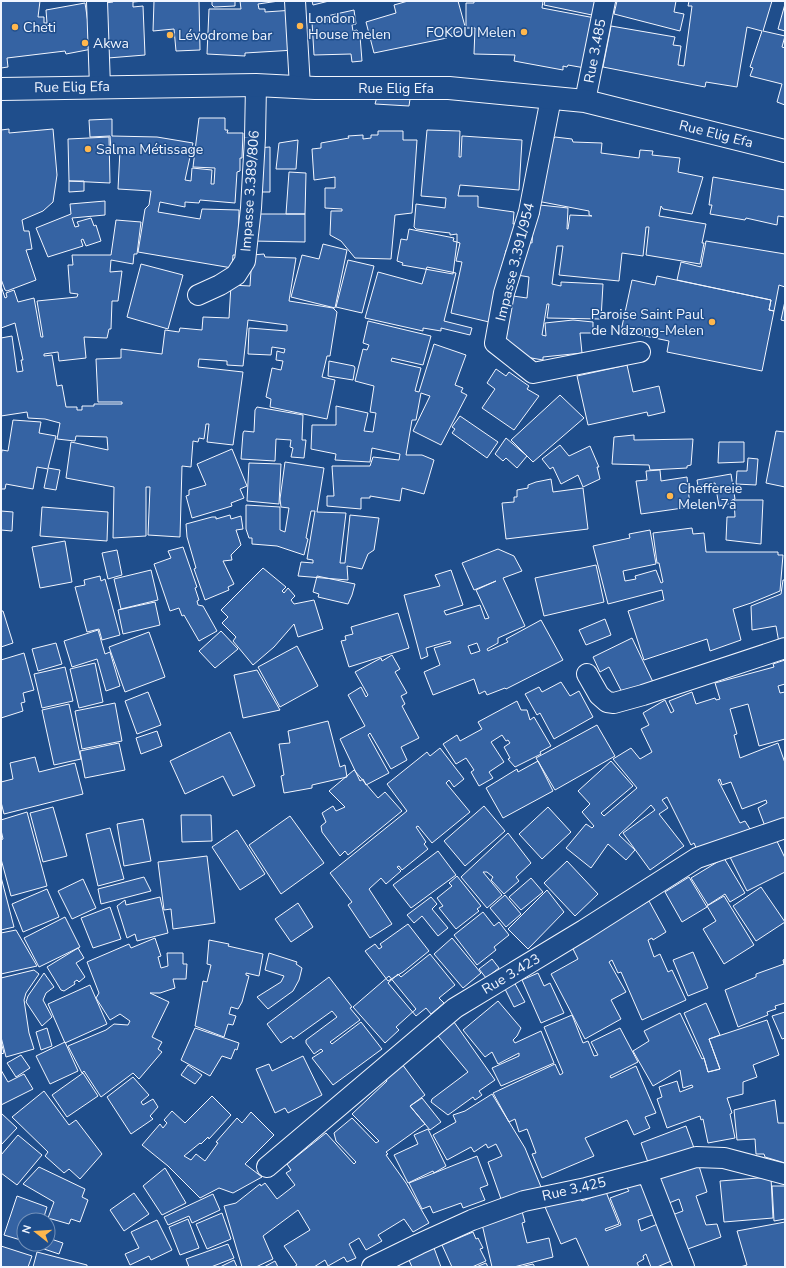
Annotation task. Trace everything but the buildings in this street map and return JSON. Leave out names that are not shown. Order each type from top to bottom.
[{"type":"main road","name":"Rue Elig Efa","points":[[1,89],[256,85],[300,87],[449,88],[585,101],[785,151]]},
{"type":"street","points":[[96,1],[100,87]]},
{"type":"street","points":[[295,1],[300,87]]},
{"type":"street","name":"Rue 3.485","points":[[585,101],[605,1]]},
{"type":"street","name":"Impasse 3.389/806","points":[[198,295],[220,285],[236,275],[246,261],[255,138],[256,85]]},
{"type":"street","name":"Impasse 3.391/954","points":[[550,98],[529,212],[504,294],[495,343],[533,373],[640,352]]},
{"type":"street","points":[[587,674],[599,696],[607,702],[614,703],[785,648]]},
{"type":"street","name":"Rue 3.423","points":[[267,1167],[455,1008],[584,930],[697,858],[785,828]]},
{"type":"street","name":"Rue 3.425","points":[[372,1267],[472,1220],[524,1201],[586,1188],[696,1157],[724,1158],[785,1174]]},
{"type":"street","points":[[647,1172],[684,1267]]},
{"type":"place","name":"London House melen","points":[[300,26]]},
{"type":"place","name":"Cheti","points":[[15,27]]},
{"type":"place","name":"FOKOU Melen","points":[[524,32]]},
{"type":"place","name":"Lévodrome bar","points":[[170,35]]},
{"type":"place","name":"Akwa","points":[[85,43]]},
{"type":"place","name":"Salma Métissage","points":[[88,149]]},
{"type":"place","name":"Paroise Saint Paul de Ndzong-Melen","points":[[712,322]]},
{"type":"place","name":"Cheffereie Melen 7a","points":[[670,496]]}]
